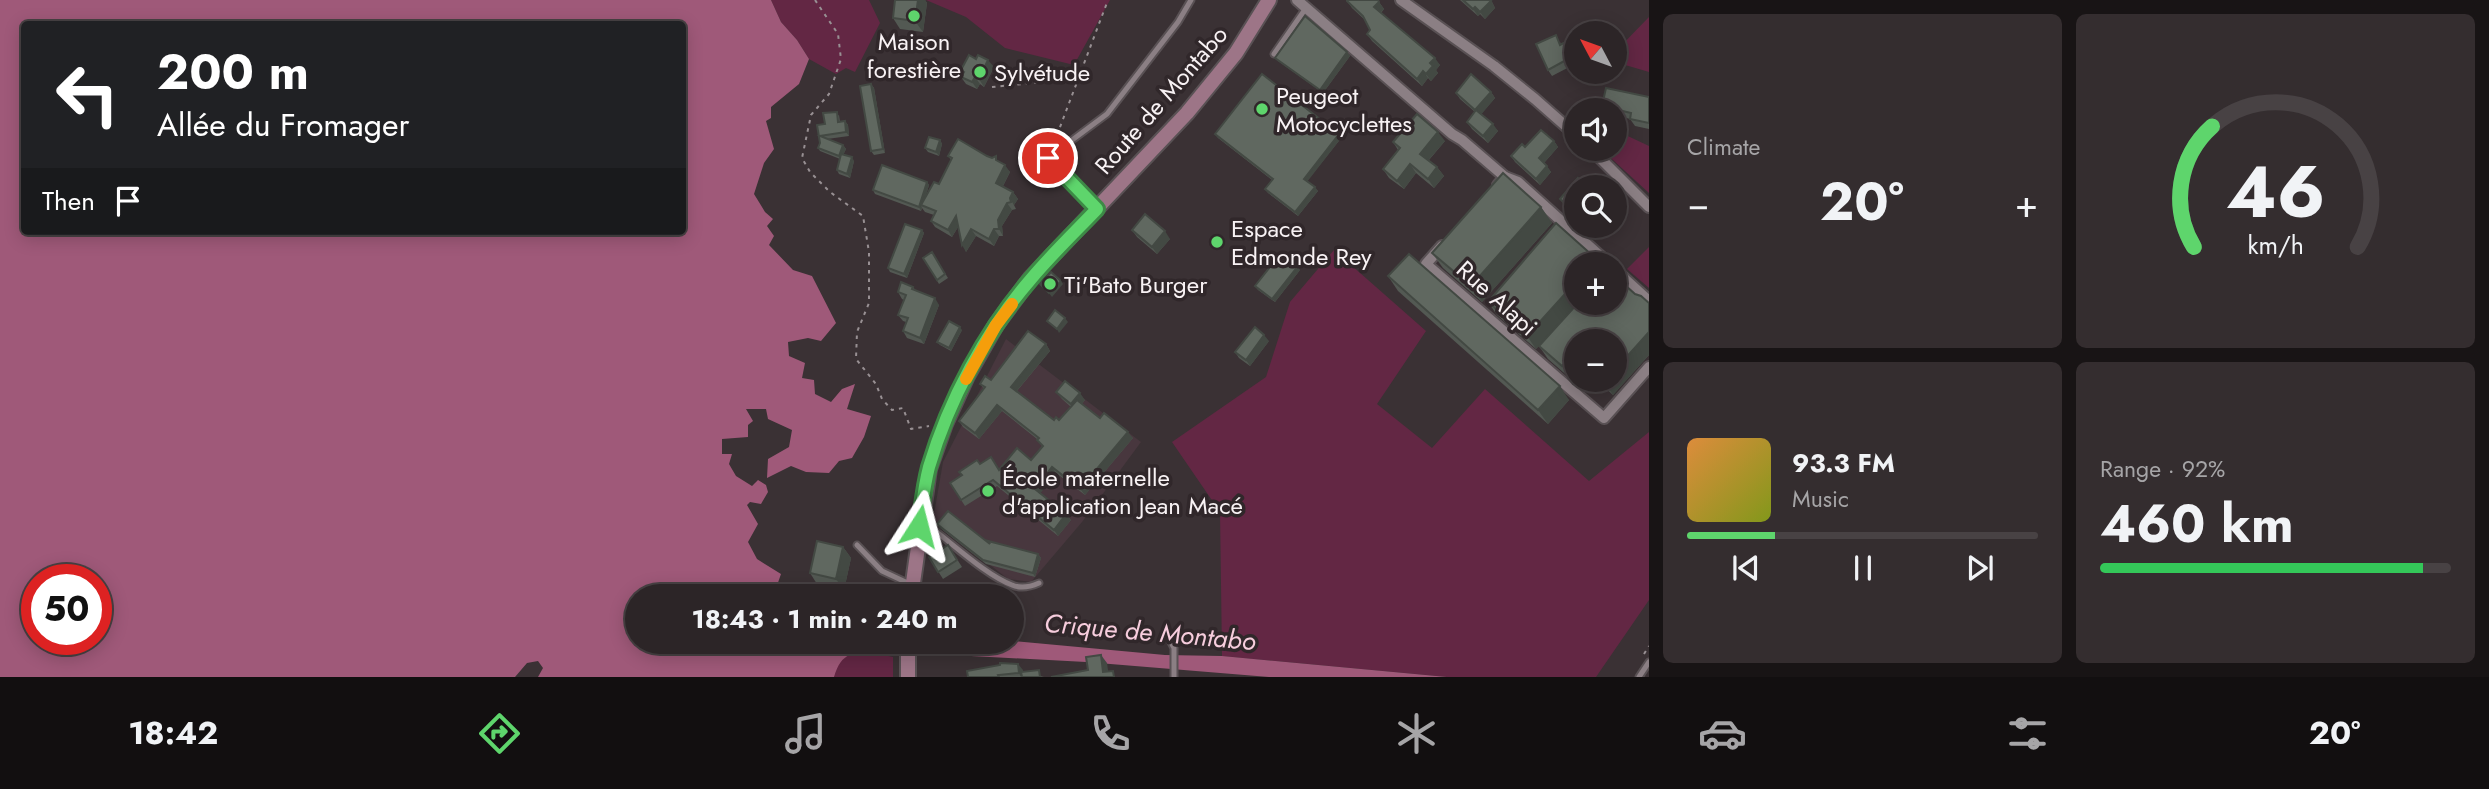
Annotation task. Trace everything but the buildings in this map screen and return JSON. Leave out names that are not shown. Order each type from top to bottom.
[{"type":"main road","name":"Route de Montabo","points":[[912,584],[929,469],[945,424],[967,376],[996,325],[1030,279],[1203,93],[1236,53],[1269,0]]},
{"type":"main road","points":[[908,654],[908,677]]},
{"type":"street","points":[[1297,0],[1451,134],[1462,140],[1505,177],[1518,182],[1562,227],[1594,252]]},
{"type":"street","points":[[1401,0],[1494,66],[1564,125]]},
{"type":"street","points":[[1603,161],[1649,207]]},
{"type":"street","points":[[1488,196],[1505,177]]},
{"type":"street","name":"Rue Alapi","points":[[1452,235],[1426,264],[1604,418],[1649,367]]},
{"type":"street","points":[[1627,280],[1649,301]]},
{"type":"street","points":[[1484,314],[1493,304]]},
{"type":"street","points":[[1536,361],[1544,352]]},
{"type":"lane","points":[[1097,209],[1048,158],[1107,114],[1171,33],[1191,0]]},
{"type":"lane","points":[[1274,54],[1306,8]]},
{"type":"lane","points":[[919,526],[930,527],[992,576],[1014,586],[1030,587],[1039,583]]},
{"type":"lane","points":[[857,545],[882,571],[902,584]]},
{"type":"lane","points":[[1165,631],[1174,648],[1174,677]]},
{"type":"lane","points":[[1639,677],[1649,662]]},
{"type":"path","points":[[815,0],[838,34],[841,59],[829,94],[811,115],[802,158],[817,179],[863,216],[869,252],[869,303],[857,332],[856,359],[876,384],[882,399],[892,411],[903,408],[911,429],[945,424]]},
{"type":"path","points":[[1048,158],[1108,0]]},
{"type":"path","points":[[992,87],[1076,79]]},
{"type":"shaded area","points":[[0,0],[771,0],[781,22],[809,59],[799,84],[771,107],[771,118],[766,121],[774,149],[764,163],[754,194],[765,212],[773,219],[767,226],[774,236],[769,245],[793,270],[812,276],[836,323],[821,341],[808,338],[788,342],[789,356],[805,363],[802,378],[814,380],[815,394],[831,402],[842,389],[855,384],[847,409],[871,416],[864,437],[852,458],[839,461],[829,473],[806,472],[791,466],[767,478],[768,459],[789,447],[792,430],[768,419],[766,409],[746,409],[753,421],[748,425],[748,437],[722,439],[722,454],[732,454],[729,464],[736,476],[752,486],[758,480],[766,485],[768,492],[761,504],[750,502],[747,505],[758,524],[748,542],[757,559],[781,574],[778,584],[625,584],[625,654],[854,654],[841,662],[834,677],[538,677],[543,668],[538,661],[527,663],[515,677],[0,677]]},
{"type":"shaded area","points":[[771,0],[869,0],[880,23],[855,72],[846,68],[836,74],[809,59],[781,22]]},
{"type":"shaded area","points":[[926,0],[1110,0],[1074,65],[1005,48],[966,17]]},
{"type":"shaded area","points":[[1649,17],[1649,72],[1628,66],[1628,39]]},
{"type":"shaded area","points":[[1627,136],[1649,146],[1649,193],[1614,161],[1627,161]]},
{"type":"shaded area","points":[[1649,247],[1649,288],[1627,269]]},
{"type":"shaded area","points":[[1334,250],[1426,331],[1377,404],[1432,448],[1485,389],[1589,481],[1649,432],[1649,600],[1596,677],[1447,677],[1222,656],[1220,512],[1172,442],[1266,377],[1290,302]]},
{"type":"shaded area","points":[[1006,339],[1141,442],[1082,522],[1031,582],[1008,579],[933,520],[943,462]]},
{"type":"shaded area","points":[[1024,642],[1165,655],[1222,656],[1447,677],[1269,677],[1086,662],[934,654],[1024,654]]},
{"type":"shaded area","points":[[831,654],[879,654],[893,657],[893,677],[718,677]]},
{"type":"slow traffic","points":[[966,379],[996,325],[1012,304]]},
{"type":"place","name":"Maison forestière","points":[[914,16]]},
{"type":"place","name":"Sylvétude","points":[[980,72]]},
{"type":"place","name":"Peugeot Motocyclettes","points":[[1262,109]]},
{"type":"place","name":"Espace Edmonde Rey","points":[[1217,242]]},
{"type":"place","name":"Ti'Bato Burger","points":[[1050,284]]},
{"type":"place","name":"École maternelle d'application Jean Macé","points":[[988,491]]},
{"type":"route","points":[[919,526],[929,469],[945,424],[967,376],[996,325],[1030,279],[1097,209],[1048,158]]},
{"type":"water label","name":"Crique de Montabo","points":[[1150,632]]}]
